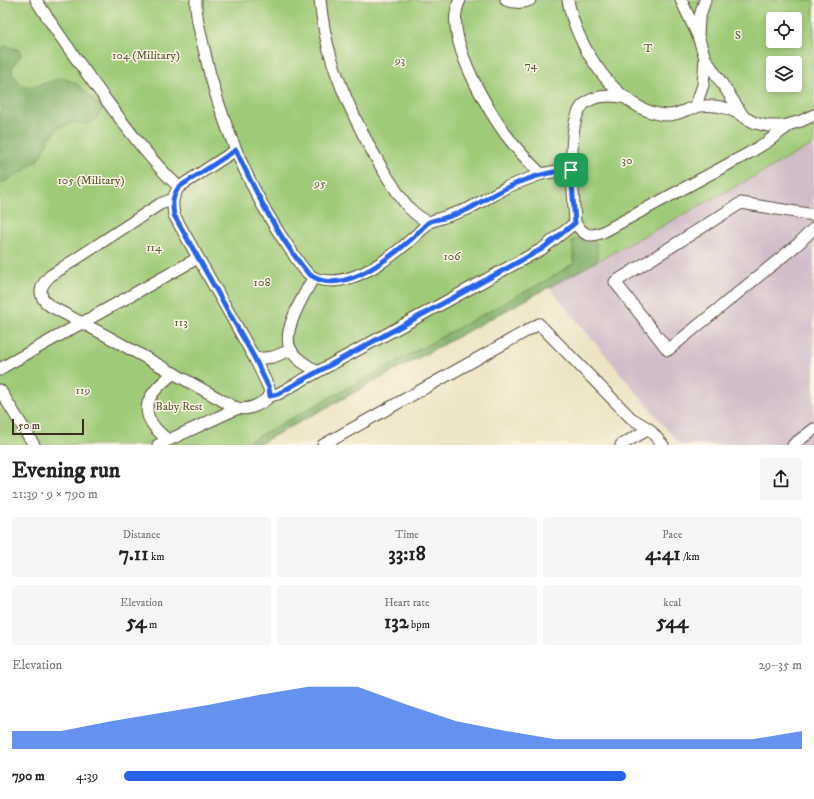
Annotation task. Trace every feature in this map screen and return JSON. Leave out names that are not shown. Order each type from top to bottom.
[{"type":"lane","points":[[36,0],[94,83],[146,153],[179,187]]},
{"type":"lane","points":[[187,0],[196,6],[208,68],[236,150],[274,225],[300,263],[313,278],[335,281],[350,279],[362,274],[409,242],[429,222],[468,209],[507,187],[541,174],[571,170]]},
{"type":"lane","points":[[320,0],[325,34],[332,58],[342,86],[368,143],[384,171],[409,208],[417,216],[429,222]]},
{"type":"lane","points":[[460,0],[456,14],[456,27],[464,58],[471,75],[483,99],[509,139],[541,174]]},
{"type":"lane","points":[[506,0],[515,3],[530,0]]},
{"type":"lane","points":[[568,0],[574,25],[584,47],[596,67],[618,91],[643,109],[660,114],[678,114],[695,108],[713,106],[724,107],[735,110],[756,123],[768,126],[784,126],[814,115]]},
{"type":"lane","points":[[681,0],[698,36],[705,58],[744,116]]},
{"type":"lane","points":[[698,36],[699,19],[705,0]]},
{"type":"lane","points":[[695,108],[703,85],[705,58]]},
{"type":"lane","points":[[627,98],[601,96],[590,100],[582,106],[576,115],[571,170],[575,223],[587,235],[594,236],[603,232],[767,142],[791,124]]},
{"type":"lane","points":[[236,150],[179,187],[173,195],[172,204],[174,215],[255,359],[269,388],[270,396]]},
{"type":"lane","points":[[173,200],[160,204],[50,276],[42,284],[41,292],[43,300],[50,306],[238,408]]},
{"type":"lane","points":[[814,215],[741,203],[615,282],[668,350],[798,244],[814,228]]},
{"type":"lane","points":[[174,374],[164,381],[151,395],[146,406],[147,416],[163,443],[238,408],[250,408],[264,403],[270,396],[278,394],[542,249],[575,223]]},
{"type":"lane","points":[[0,370],[198,258]]},
{"type":"lane","points":[[313,278],[290,326],[288,335],[291,350],[318,372]]},
{"type":"lane","points":[[323,445],[539,324],[631,418],[649,429],[663,445]]},
{"type":"lane","points":[[255,359],[273,357],[291,350]]},
{"type":"lane","points":[[0,390],[34,445]]},
{"type":"lane","points":[[621,445],[649,429]]},
{"type":"lane","points":[[793,445],[814,429]]},
{"type":"shaded area","points":[[814,144],[814,445],[680,445],[549,287]]},
{"type":"green space","points":[[0,0],[814,0],[814,144],[257,445],[0,445]]},
{"type":"green space","points":[[5,46],[19,50],[21,55],[12,67],[12,74],[24,87],[40,85],[62,78],[76,83],[103,109],[94,121],[86,124],[74,122],[59,128],[49,139],[39,159],[25,170],[0,184],[0,50]]},
{"type":"green space","points":[[579,238],[595,241],[597,246],[597,261],[257,445],[242,445],[554,276],[574,263],[572,241]]},
{"type":"route","points":[[236,150],[274,225],[300,263],[313,278],[335,281],[350,279],[362,274],[378,264],[409,242],[429,222],[454,215],[468,209],[507,187],[541,174],[571,170],[575,223],[560,236],[542,249],[278,394],[270,396],[269,388],[254,357],[174,215],[172,204],[173,195],[179,187],[236,150]]},
{"type":"park label","name":"S","points":[[738,35]]},
{"type":"park label","name":"T","points":[[648,48]]},
{"type":"park label","name":"104 (Military)","points":[[146,55]]},
{"type":"park label","name":"93","points":[[400,60]]},
{"type":"park label","name":"74","points":[[531,65]]},
{"type":"park label","name":"30","points":[[627,160]]},
{"type":"park label","name":"105 (Military)","points":[[91,180]]},
{"type":"park label","name":"95","points":[[320,183]]},
{"type":"park label","name":"114","points":[[154,247]]},
{"type":"park label","name":"106","points":[[452,256]]},
{"type":"park label","name":"108","points":[[262,282]]},
{"type":"park label","name":"113","points":[[181,322]]},
{"type":"park label","name":"119","points":[[83,390]]},
{"type":"park label","name":"Baby Rest","points":[[179,406]]}]
